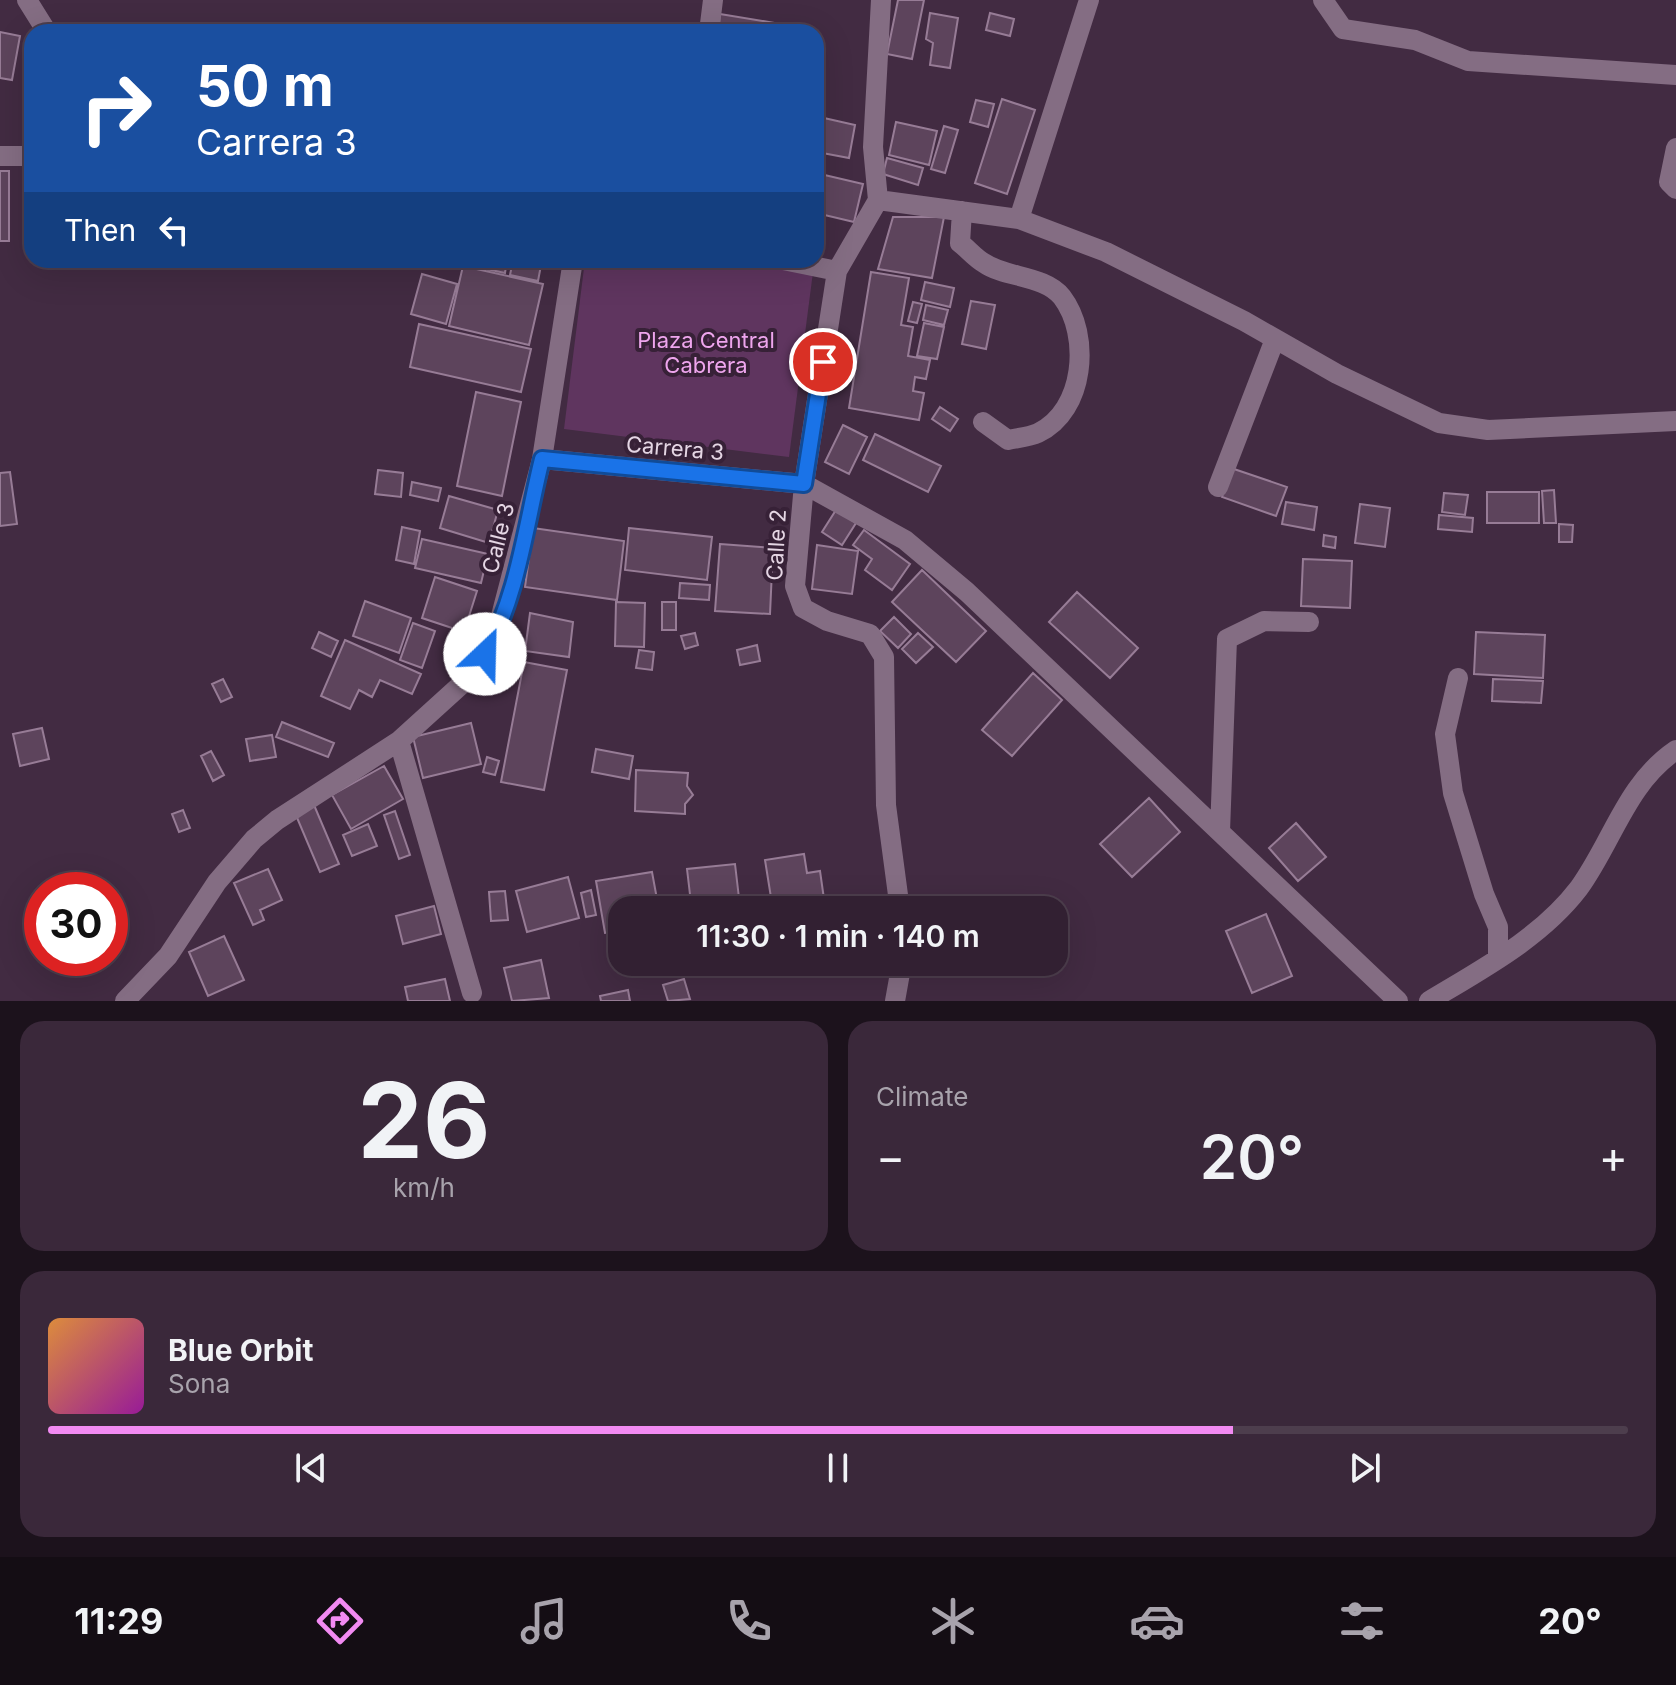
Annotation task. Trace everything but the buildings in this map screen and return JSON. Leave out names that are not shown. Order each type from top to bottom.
[{"type":"street","points":[[27,0],[42,24]]},
{"type":"street","points":[[710,24],[713,0]]},
{"type":"street","points":[[881,0],[873,147],[878,200],[1019,219],[1106,252],[1337,374],[1439,423],[1488,430],[1676,421]]},
{"type":"street","points":[[1019,219],[1089,0]]},
{"type":"street","points":[[1323,0],[1343,29],[1415,40],[1468,61],[1676,75]]},
{"type":"street","points":[[1676,148],[1669,182],[1676,189]]},
{"type":"street","points":[[0,156],[24,156]]},
{"type":"street","name":"Calle 2","points":[[878,200],[837,271],[804,484],[795,586],[803,608],[827,621],[870,634],[884,657],[886,805],[898,896]]},
{"type":"street","points":[[962,211],[960,243],[985,265],[1034,281],[1062,296],[1079,341],[1080,380],[1065,409],[1039,432],[1008,440],[983,422]]},
{"type":"street","name":"Calle 3","points":[[125,1001],[168,956],[217,882],[254,839],[277,820],[399,741],[474,673],[496,635],[542,459],[572,268]]},
{"type":"street","points":[[822,268],[837,271]]},
{"type":"street","points":[[1218,487],[1275,339]]},
{"type":"street","name":"Carrera 3","points":[[542,459],[804,484]]},
{"type":"street","points":[[804,484],[905,540],[967,592],[1398,1001]]},
{"type":"street","points":[[1220,832],[1227,639],[1264,621],[1309,622]]},
{"type":"street","points":[[1458,678],[1445,734],[1453,793],[1484,894],[1498,927],[1498,957]]},
{"type":"street","points":[[399,741],[472,993]]},
{"type":"street","points":[[1429,1001],[1550,923],[1603,853],[1625,804],[1656,764],[1676,750]]},
{"type":"street","points":[[895,1001],[899,976]]},
{"type":"green space","name":"Plaza Central Cabrera","points":[[584,268],[785,268],[813,272],[789,457],[564,429]]},
{"type":"route","points":[[485,654],[496,635],[512,583],[542,459],[804,484],[823,362]]}]
